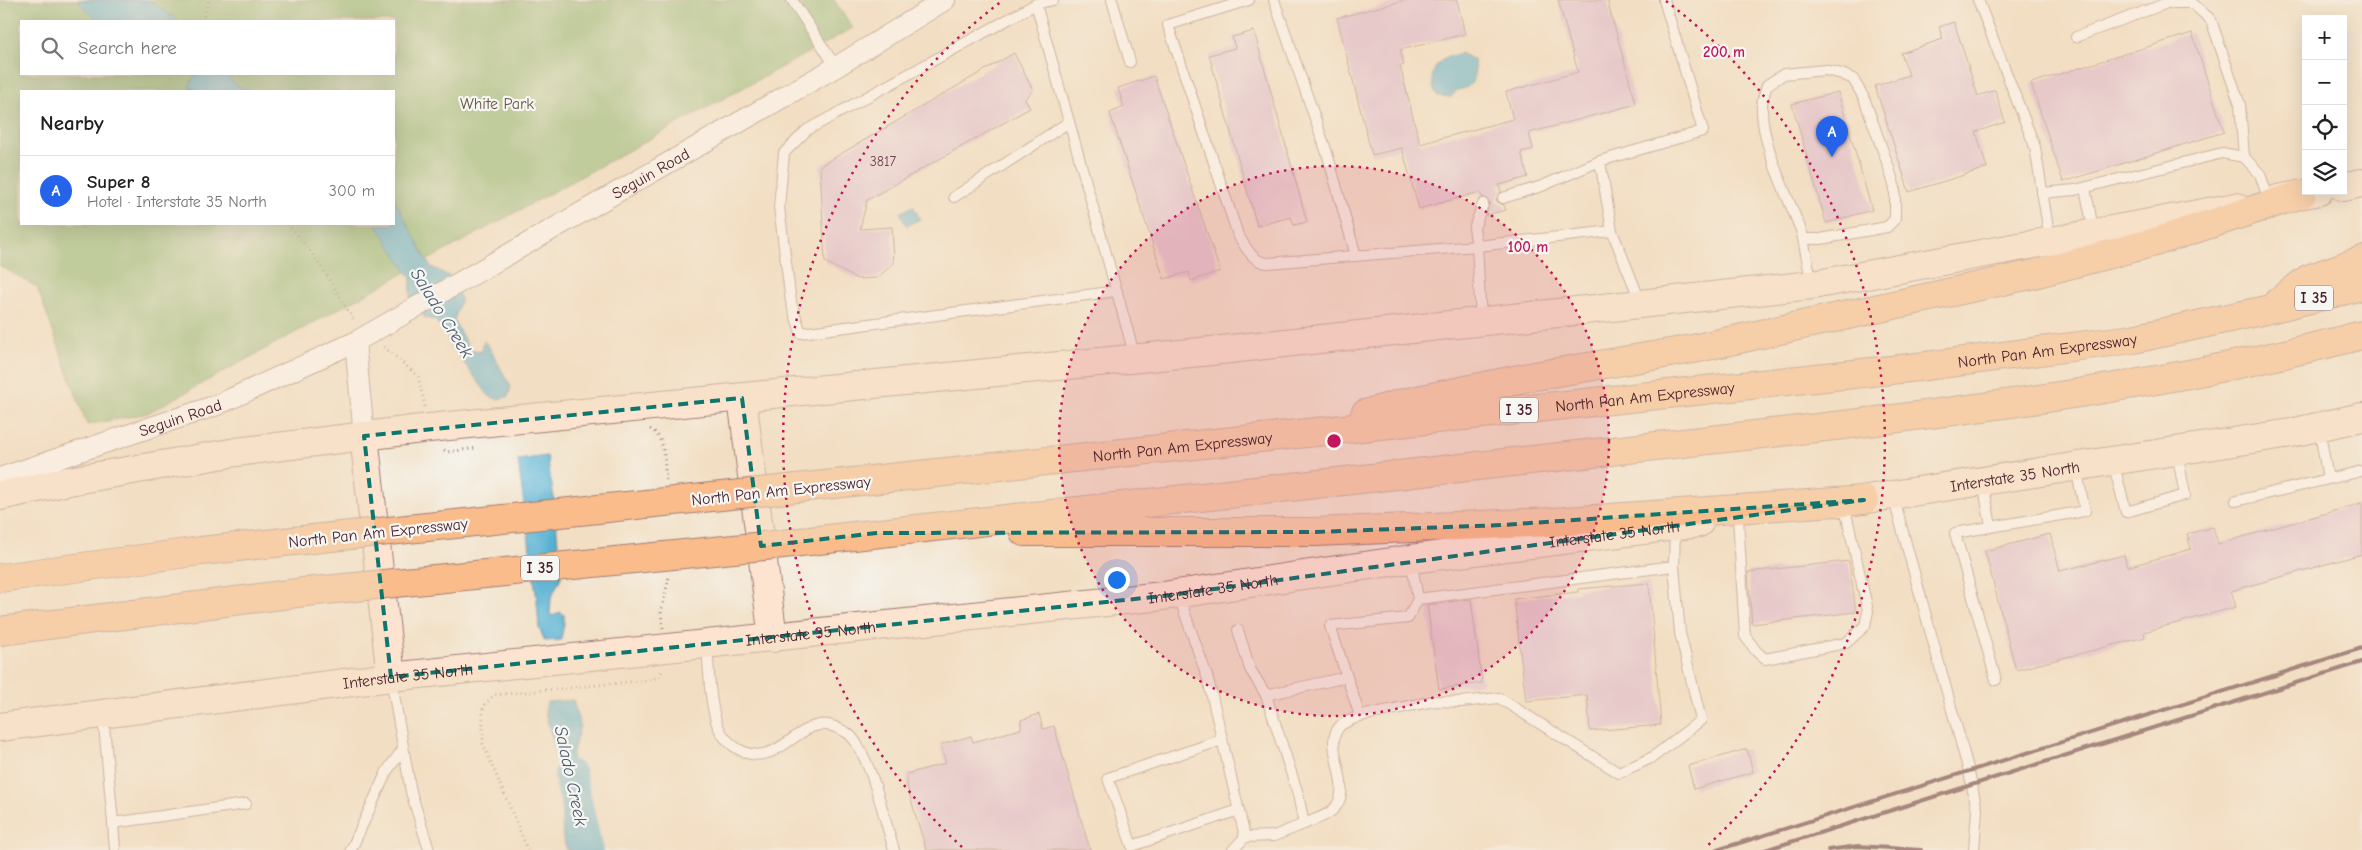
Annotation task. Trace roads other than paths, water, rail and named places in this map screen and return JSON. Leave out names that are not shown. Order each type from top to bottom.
[{"type":"highway","points":[[1297,434],[1403,403],[1529,378],[1693,349],[2034,274],[2155,242],[2304,195]]},
{"type":"highway","points":[[2266,310],[2308,280],[2362,260]]},
{"type":"highway","name":"North Pan Am Expressway","points":[[0,578],[201,551],[1918,368],[2133,339],[2266,310],[2362,286]]},
{"type":"highway","name":"I 35","points":[[0,631],[305,592],[877,533],[1852,424],[1997,406],[2227,368],[2362,335]]},
{"type":"highway","points":[[877,533],[1315,532],[1553,522],[1854,501]]},
{"type":"main road","points":[[2347,186],[2362,184]]},
{"type":"main road","points":[[0,496],[69,481],[236,452],[364,436],[1136,358],[1812,285],[2302,194]]},
{"type":"main road","points":[[742,398],[773,638]]},
{"type":"main road","name":"Interstate 35 North","points":[[0,727],[391,677],[1178,594],[1411,559],[1893,496],[2177,451],[2362,417]]},
{"type":"main road","points":[[364,436],[391,677]]},
{"type":"street","name":"Seguin Road","points":[[0,478],[217,405],[355,332],[394,319],[836,67],[945,0]]},
{"type":"street","points":[[355,332],[364,436]]},
{"type":"lane","points":[[792,0],[836,67]]},
{"type":"lane","points":[[1053,0],[1036,4],[807,130],[784,153],[779,207],[791,302],[801,333],[1117,291]]},
{"type":"lane","points":[[1112,0],[1130,62]]},
{"type":"lane","points":[[1249,0],[1168,25],[1238,235],[1253,257],[1260,263],[1476,246],[1612,231]]},
{"type":"lane","points":[[1274,0],[1327,153],[1356,256]]},
{"type":"lane","points":[[1503,198],[1542,186],[1600,161],[1704,131],[1664,0]]},
{"type":"lane","points":[[1978,0],[2034,147],[2050,241]]},
{"type":"lane","points":[[2076,37],[2167,3],[2192,3],[2211,20],[2240,104],[2244,157]]},
{"type":"lane","points":[[1036,4],[1136,358]]},
{"type":"lane","points":[[1803,239],[1888,228],[1895,220],[1895,188],[1864,98],[1853,79],[1825,70],[1784,74],[1767,85],[1762,104],[1765,132],[1803,239],[1812,285]]},
{"type":"lane","points":[[954,198],[1069,122]]},
{"type":"lane","points":[[2042,193],[2085,188],[2222,153],[2244,157],[2260,174],[2269,200]]},
{"type":"lane","points":[[1600,161],[1612,231],[1641,304]]},
{"type":"lane","points":[[2085,188],[2094,233]]},
{"type":"lane","points":[[1481,322],[1474,228],[1483,204]]},
{"type":"lane","points":[[2319,426],[2328,479]]},
{"type":"lane","points":[[2113,461],[2126,512],[2184,495],[2177,451]]},
{"type":"lane","points":[[1996,680],[1955,532],[2085,510],[2076,467]]},
{"type":"lane","points":[[2236,502],[2362,471]]},
{"type":"lane","points":[[1983,481],[1991,526]]},
{"type":"lane","points":[[1893,496],[1969,772],[1977,810],[1974,850]]},
{"type":"lane","points":[[1738,517],[1745,636],[1756,651],[1766,659],[1846,643],[1865,626],[1868,611],[1854,501]]},
{"type":"lane","points":[[1233,850],[1245,837],[1274,836],[1326,815],[1337,806],[1342,794],[1334,738],[1340,726],[1360,716],[1434,701],[1461,702],[1499,698],[1619,773],[1644,761],[1701,720],[1680,633],[1674,566],[1675,526]]},
{"type":"lane","points":[[1360,716],[1330,626],[1408,618],[1418,599],[1411,559]]},
{"type":"lane","points":[[1418,599],[1674,566]]},
{"type":"lane","points":[[1178,594],[1208,679],[1245,837]]},
{"type":"lane","points":[[1238,630],[1250,669],[1266,695],[1298,794],[1304,824]]},
{"type":"lane","points":[[707,644],[711,693],[717,723],[723,736],[732,745],[743,751],[768,754],[780,749],[802,731],[816,725],[829,724],[842,730],[851,737],[865,761],[894,850]]},
{"type":"lane","points":[[391,677],[410,792],[429,850]]},
{"type":"lane","points":[[1266,695],[1347,677]]},
{"type":"lane","points":[[103,714],[115,850]]},
{"type":"lane","points":[[1222,740],[1108,778],[1132,846],[1239,810]]},
{"type":"lane","points":[[351,850],[387,771],[403,749]]},
{"type":"lane","points":[[113,823],[246,804]]},
{"type":"water","points":[[77,0],[149,0],[178,20],[103,20],[93,16]]},
{"type":"water","points":[[1460,53],[1474,60],[1475,71],[1471,84],[1468,87],[1457,90],[1451,97],[1437,96],[1432,81],[1436,66],[1446,58]]},
{"type":"water","points":[[195,75],[228,75],[234,84],[247,90],[197,90],[189,87]]},
{"type":"water","points":[[395,201],[430,266],[449,276],[461,298],[454,321],[470,350],[481,352],[484,341],[488,345],[511,387],[508,397],[497,399],[489,396],[448,342],[448,335],[435,320],[425,318],[410,298],[411,278],[377,225],[395,225]]},
{"type":"water","points":[[913,206],[920,219],[907,226],[900,213]]},
{"type":"water","points":[[547,456],[554,499],[561,577],[551,598],[550,614],[553,616],[560,612],[564,615],[564,623],[561,640],[545,641],[539,628],[518,460]]},
{"type":"water","points":[[573,700],[580,726],[572,755],[582,805],[578,834],[586,850],[567,850],[563,839],[559,762],[545,712],[547,702]]},
{"type":"waterway","name":"Salado Creek","points":[[570,775],[587,850]]},
{"type":"railway","points":[[1717,850],[2362,648]]},
{"type":"railway","points":[[1765,850],[2362,662]]},
{"type":"railway","points":[[1828,850],[1858,846],[1921,850]]},
{"type":"place","name":"Super 8","points":[[1832,157]]},
{"type":"park label","name":"White Park","points":[[497,103]]}]
